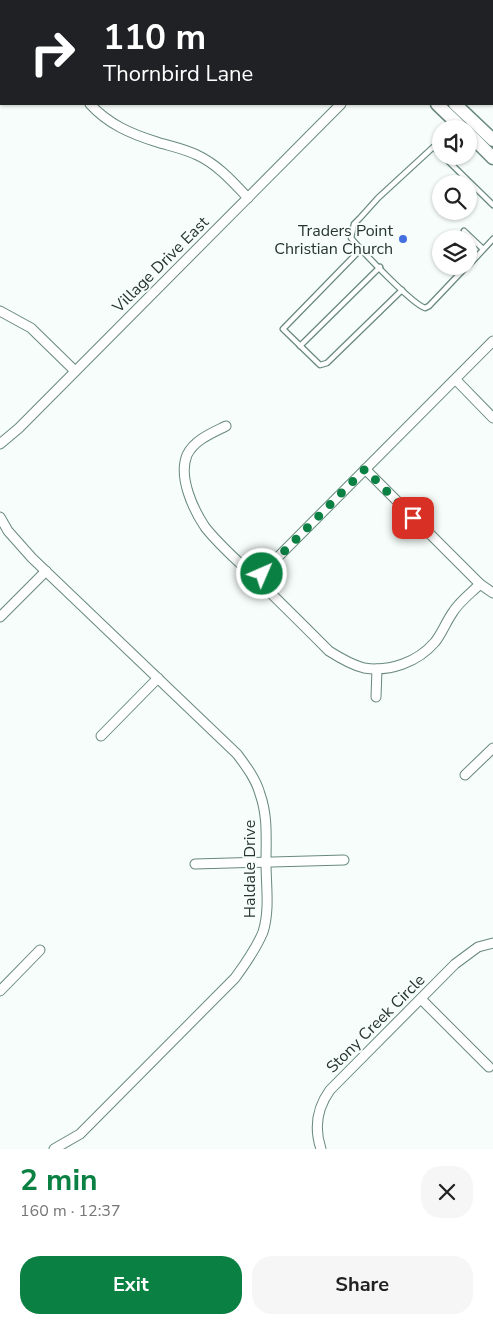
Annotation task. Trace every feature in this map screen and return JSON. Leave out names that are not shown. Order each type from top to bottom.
[{"type":"street","points":[[91,105],[102,116],[121,128],[188,151],[205,159],[223,173],[248,198]]},
{"type":"street","name":"Village Drive East","points":[[0,444],[19,428],[340,105]]},
{"type":"street","points":[[438,105],[455,120]]},
{"type":"street","points":[[455,105],[459,120]]},
{"type":"street","points":[[477,132],[493,140]]},
{"type":"street","points":[[477,142],[493,158]]},
{"type":"street","points":[[0,311],[31,328],[75,371]]},
{"type":"street","points":[[256,579],[493,341]]},
{"type":"street","points":[[456,380],[493,418]]},
{"type":"street","points":[[226,426],[207,436],[188,453],[184,466],[186,485],[195,509],[204,525],[223,546],[330,651],[344,660],[363,667],[377,669],[407,662],[423,653],[438,638],[454,611],[480,584]]},
{"type":"street","points":[[365,469],[480,584],[493,593]]},
{"type":"street","name":"Haldale Drive","points":[[0,518],[18,544],[231,748],[246,765],[260,793],[265,811],[266,914],[263,930],[251,957],[235,978],[80,1134],[54,1149]]},
{"type":"street","points":[[0,618],[46,570]]},
{"type":"street","points":[[376,697],[377,669]]},
{"type":"street","points":[[101,736],[158,678]]},
{"type":"street","points":[[465,775],[493,748]]},
{"type":"street","points":[[195,864],[344,860]]},
{"type":"street","name":"Stony Creek Circle","points":[[320,1149],[317,1124],[320,1107],[324,1098],[463,957],[478,948],[493,943]]},
{"type":"street","points":[[0,991],[40,950]]},
{"type":"street","points":[[420,999],[489,1067]]},
{"type":"lane","points":[[432,149],[378,198],[354,224],[351,238],[402,290],[418,305],[425,308],[458,275]]},
{"type":"lane","points":[[452,165],[493,204]]},
{"type":"lane","points":[[477,255],[493,239]]},
{"type":"lane","points":[[477,243],[483,249]]},
{"type":"lane","points":[[361,249],[283,329],[320,365],[327,363],[402,290]]},
{"type":"lane","points":[[300,346],[380,267]]},
{"type":"place","name":"Traders Point Christian Church","points":[[403,239]]},
{"type":"route","points":[[262,574],[365,469],[413,518]]}]
